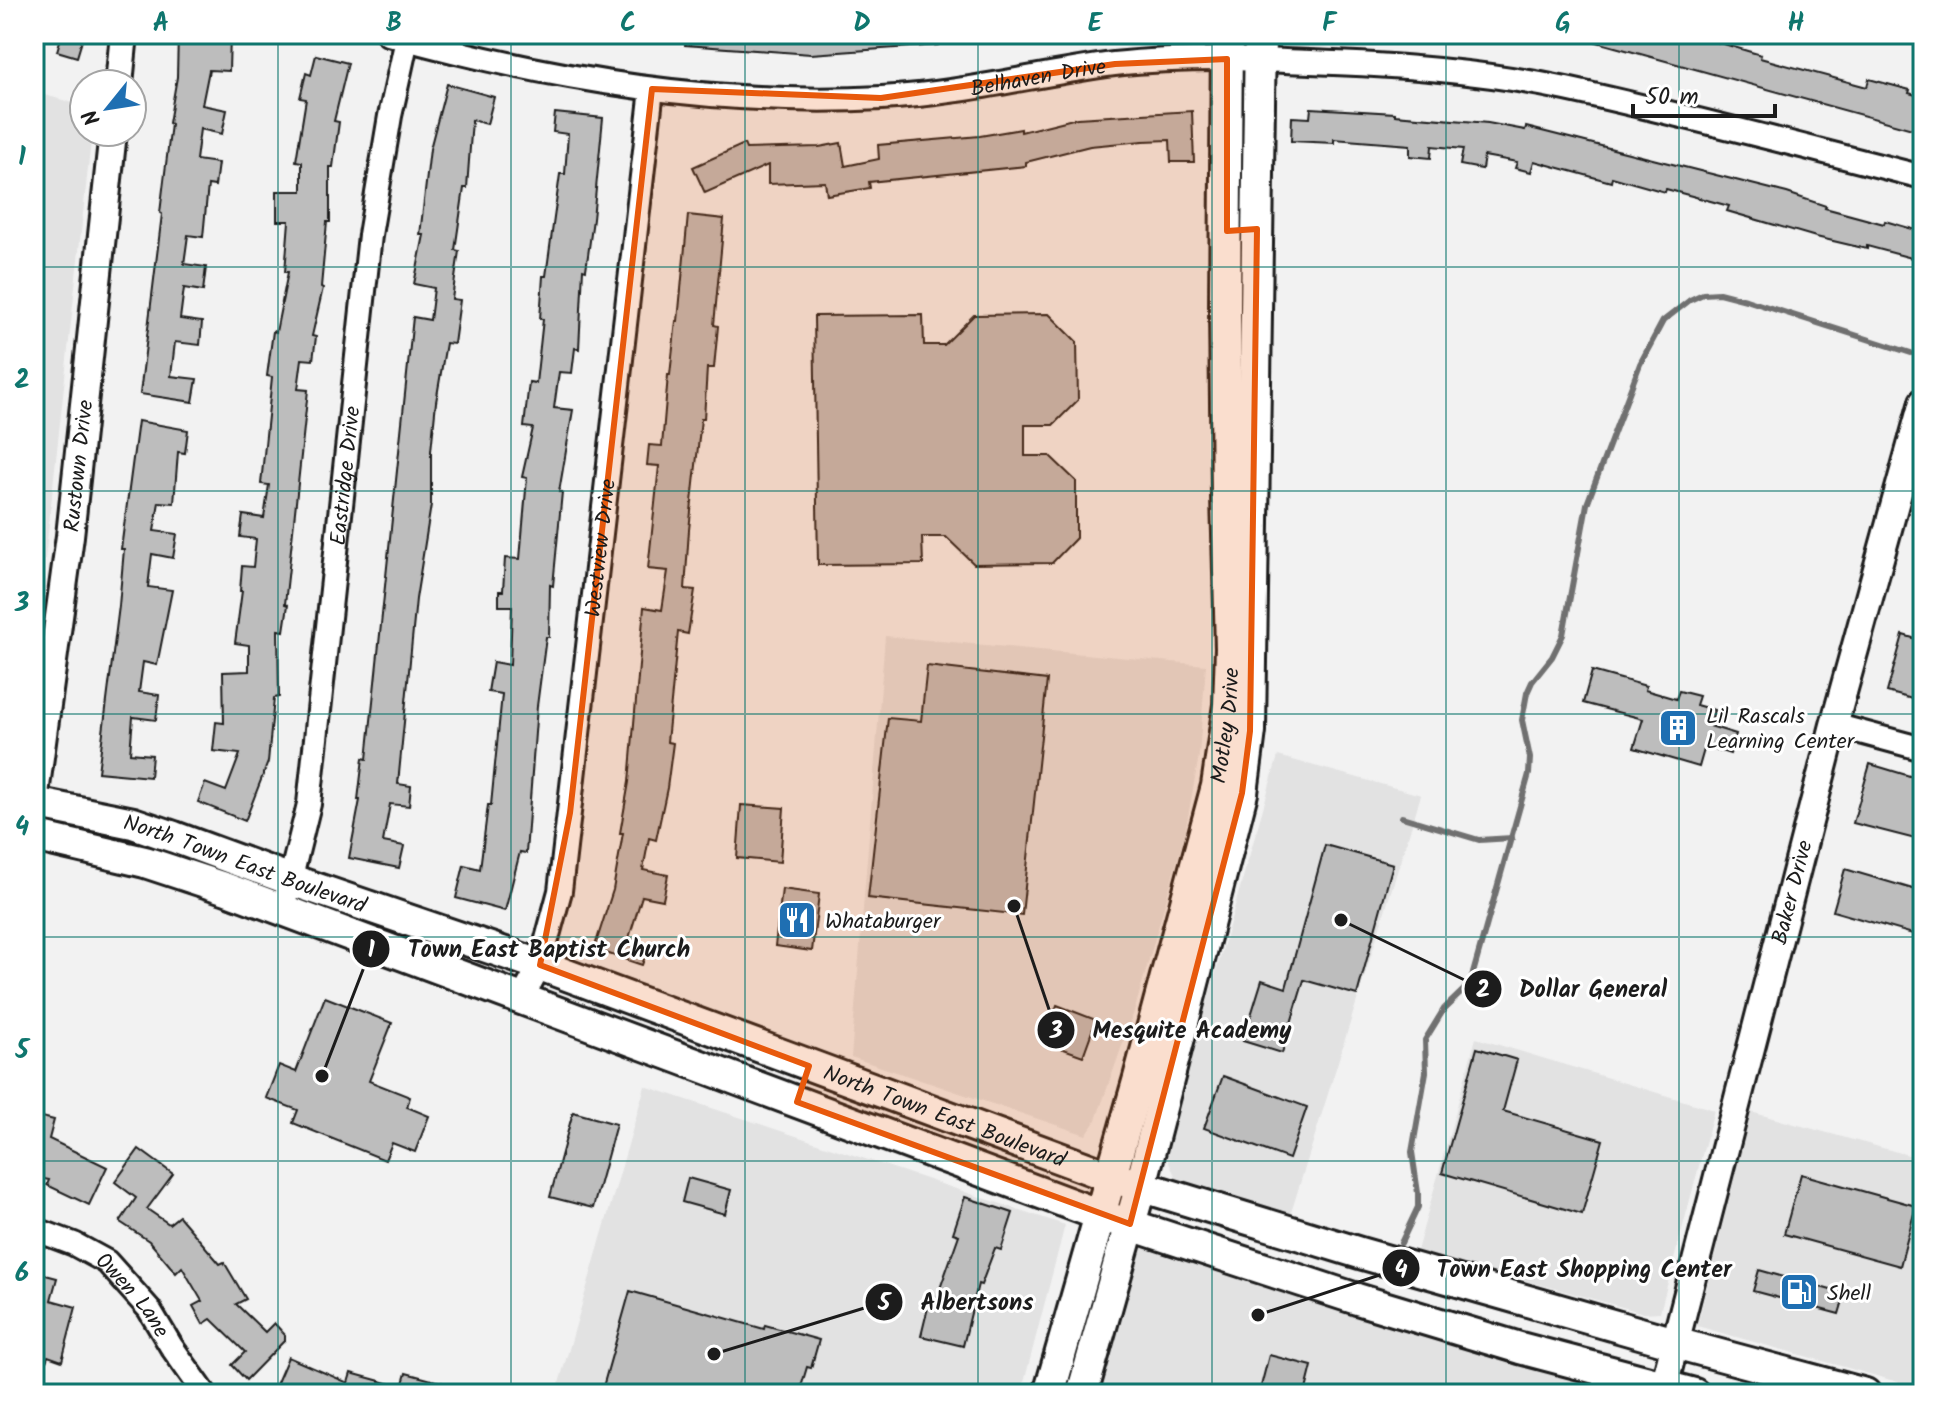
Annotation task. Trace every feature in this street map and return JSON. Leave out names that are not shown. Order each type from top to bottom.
[{"type":"main road","name":"Motley Drive","points":[[1082,1394],[1141,1185],[1230,789],[1231,648],[1226,481],[1227,46]]},
{"type":"main road","name":"Motley Drive","points":[[1049,1394],[1111,1177],[1250,731],[1260,47]]},
{"type":"main road","points":[[1227,231],[1257,229]]},
{"type":"main road","name":"North Town East Boulevard","points":[[34,802],[133,823],[540,965],[1111,1177],[1360,1253],[1865,1394]]},
{"type":"main road","name":"North Town East Boulevard","points":[[34,836],[145,862],[1100,1215],[1357,1299],[1531,1351],[1694,1394]]},
{"type":"main road","points":[[797,1102],[809,1066]]},
{"type":"street","points":[[121,68],[124,34]]},
{"type":"street","name":"Belhaven Drive","points":[[398,37],[549,73],[652,89],[747,97],[881,98],[957,91],[1227,46],[1260,47],[1564,89],[1923,177]]},
{"type":"street","name":"Eastridge Drive","points":[[280,910],[291,880],[309,804],[370,235],[390,116],[398,37]]},
{"type":"street","name":"Westview Drive","points":[[521,1000],[540,965],[560,891],[652,89]]},
{"type":"street","name":"Rustown Drive","points":[[34,802],[70,536],[111,148]]},
{"type":"street","name":"Baker Drive","points":[[1664,1386],[1834,725],[1912,480],[1923,402]]},
{"type":"street","points":[[1834,725],[1923,749]]},
{"type":"street","name":"Owen Lane","points":[[34,1229],[74,1244],[107,1262],[149,1309],[205,1394]]},
{"type":"highlighted area","points":[[1227,59],[1227,231],[1257,229],[1250,731],[1242,793],[1130,1224],[797,1102],[809,1066],[540,965],[570,813],[652,89],[881,98],[1115,64]]},
{"type":"shaded area","points":[[34,92],[68,102],[68,148],[90,148],[34,659]]},
{"type":"shaded area","points":[[885,636],[1206,665],[1199,756],[1185,834],[1135,1009],[1096,1120],[1086,1135],[851,1057]]},
{"type":"shaded area","points":[[1278,756],[1421,795],[1289,1219],[1177,1180],[1164,1152]]},
{"type":"shaded area","points":[[1476,1038],[1714,1110],[1660,1312],[1644,1313],[1417,1251]]},
{"type":"shaded area","points":[[645,1086],[1065,1225],[1021,1394],[556,1394]]},
{"type":"shaded area","points":[[1751,1112],[1923,1159],[1923,1389],[1697,1326]]},
{"type":"shaded area","points":[[1143,1235],[1648,1394],[1098,1394]]},
{"type":"building","points":[[62,34],[84,34],[77,57],[57,51]]},
{"type":"building","points":[[178,34],[230,34],[229,71],[209,70],[202,105],[227,110],[222,134],[200,129],[196,160],[218,163],[215,186],[208,185],[203,237],[188,235],[184,264],[206,267],[203,291],[184,288],[180,319],[202,322],[200,345],[175,342],[171,376],[197,379],[193,402],[140,394],[162,214],[169,123],[177,77]]},
{"type":"building","points":[[685,34],[938,34],[938,45],[811,54],[685,45]]},
{"type":"building","points":[[1586,34],[1698,34],[1761,55],[1760,58],[1867,87],[1869,79],[1910,90],[1909,93],[1923,97],[1923,132],[1586,39]]},
{"type":"building","points":[[316,55],[348,63],[334,121],[339,122],[333,167],[330,167],[330,222],[327,222],[323,288],[312,336],[316,337],[313,360],[302,359],[298,389],[308,390],[285,604],[288,605],[284,631],[278,630],[279,697],[274,698],[268,762],[245,821],[198,802],[205,783],[226,791],[240,754],[213,751],[216,722],[224,723],[223,672],[249,671],[249,645],[235,643],[242,566],[253,567],[256,539],[240,537],[243,515],[264,518],[269,485],[261,484],[272,377],[267,376],[273,331],[276,332],[288,272],[285,272],[289,221],[277,221],[277,191],[302,191],[302,162],[296,161],[306,99],[300,98],[306,73],[311,75]]},
{"type":"building","points":[[447,84],[494,97],[487,124],[472,120],[467,188],[464,188],[455,250],[459,251],[452,299],[460,300],[454,344],[446,343],[436,402],[431,451],[431,505],[416,599],[398,784],[411,786],[409,806],[390,804],[383,842],[404,846],[399,868],[349,858],[360,800],[363,758],[367,759],[413,317],[430,320],[434,288],[414,284],[424,235],[420,235],[430,149]]},
{"type":"building","points":[[1311,108],[1395,113],[1525,130],[1526,127],[1787,193],[1825,208],[1923,232],[1923,245],[1919,260],[1867,246],[1867,249],[1727,211],[1729,206],[1666,189],[1665,192],[1612,177],[1611,182],[1534,161],[1531,172],[1515,168],[1517,162],[1484,156],[1482,169],[1460,165],[1463,149],[1432,146],[1431,158],[1410,156],[1410,145],[1334,139],[1334,143],[1291,141],[1292,117],[1310,118]]},
{"type":"building","points":[[1192,111],[1194,162],[1171,162],[1170,140],[1143,141],[1090,146],[1026,162],[1026,166],[869,182],[870,188],[827,195],[825,182],[768,184],[768,165],[705,193],[693,167],[744,144],[746,149],[819,147],[841,143],[845,166],[879,159],[878,145],[1021,129],[1021,132],[1077,118]]},
{"type":"building","points":[[555,113],[603,118],[593,219],[586,270],[583,269],[579,349],[575,348],[572,373],[559,372],[554,408],[573,410],[559,492],[562,492],[553,586],[550,585],[549,637],[546,637],[537,706],[526,853],[520,852],[505,911],[456,898],[464,865],[480,869],[488,805],[491,805],[502,694],[488,692],[493,662],[510,665],[512,606],[499,606],[499,591],[503,591],[505,558],[520,559],[527,478],[522,477],[533,428],[524,427],[529,382],[536,383],[543,319],[540,319],[543,276],[546,276],[560,174],[565,174],[568,134],[553,132]]},
{"type":"building","points":[[688,215],[724,219],[714,325],[718,326],[714,368],[707,368],[704,419],[701,419],[689,530],[685,589],[695,590],[688,634],[678,632],[667,742],[673,743],[667,788],[656,840],[649,838],[643,870],[668,875],[663,900],[642,896],[629,938],[649,945],[642,965],[594,949],[613,890],[623,833],[620,833],[629,782],[644,607],[662,610],[668,571],[648,569],[659,466],[647,465],[649,445],[662,446]]},
{"type":"building","points":[[1049,314],[1077,342],[1078,400],[1053,425],[1025,425],[1025,456],[1050,456],[1076,481],[1076,538],[1052,563],[974,564],[946,537],[922,537],[923,564],[818,565],[814,316],[923,315],[924,345],[944,345],[974,315]]},
{"type":"building","points":[[138,421],[188,430],[185,453],[178,452],[174,503],[159,502],[154,531],[177,534],[173,558],[152,554],[148,587],[172,590],[157,665],[143,662],[139,692],[159,695],[156,720],[133,717],[130,753],[152,755],[150,777],[98,772]]},
{"type":"building","points":[[1903,635],[1923,641],[1923,702],[1887,692]]},
{"type":"building","points":[[927,666],[1047,680],[1022,915],[868,898],[888,718],[921,721]]},
{"type":"building","name":"Lil Rascals Learning Center","points":[[1592,671],[1646,686],[1645,690],[1676,699],[1679,691],[1699,696],[1696,705],[1714,710],[1710,726],[1736,734],[1730,754],[1705,746],[1699,767],[1634,748],[1643,719],[1583,703]]},
{"type":"building","points":[[1870,764],[1923,780],[1923,841],[1853,823]]},
{"type":"building","points":[[741,805],[784,808],[780,862],[737,858]]},
{"type":"building","points":[[1325,845],[1393,864],[1357,995],[1304,980],[1282,1053],[1243,1041],[1262,980],[1286,988]]},
{"type":"building","points":[[1845,869],[1923,892],[1923,937],[1833,911]]},
{"type":"building","name":"Whataburger","points":[[782,889],[819,894],[812,951],[775,946]]},
{"type":"building","points":[[325,997],[392,1023],[369,1081],[410,1097],[407,1107],[429,1116],[415,1152],[392,1143],[385,1160],[293,1123],[298,1110],[266,1098],[279,1065],[296,1072]]},
{"type":"building","points":[[1057,1005],[1096,1020],[1083,1056],[1044,1042]]},
{"type":"building","points":[[1477,1048],[1517,1060],[1503,1111],[1603,1140],[1582,1214],[1442,1173]]},
{"type":"building","points":[[1223,1076],[1307,1107],[1289,1159],[1204,1128]]},
{"type":"building","points":[[573,1112],[616,1124],[593,1208],[550,1197]]},
{"type":"building","points":[[34,1115],[54,1120],[49,1139],[107,1167],[89,1205],[47,1185],[49,1180],[34,1177]]},
{"type":"building","points":[[139,1149],[173,1174],[147,1209],[169,1224],[179,1216],[220,1264],[224,1262],[246,1299],[236,1304],[265,1332],[274,1323],[285,1335],[285,1340],[246,1380],[232,1365],[245,1352],[211,1319],[203,1324],[193,1306],[202,1301],[182,1267],[176,1273],[149,1241],[120,1222],[136,1198],[115,1182]]},
{"type":"building","points":[[1801,1174],[1916,1206],[1900,1266],[1784,1234]]},
{"type":"building","points":[[688,1178],[731,1190],[725,1214],[682,1202]]},
{"type":"building","points":[[965,1197],[1013,1213],[1001,1250],[995,1248],[981,1285],[978,1284],[963,1346],[921,1336],[931,1295],[937,1297],[959,1235],[953,1233]]},
{"type":"building","name":"Shell","points":[[1759,1270],[1845,1294],[1839,1314],[1753,1291]]},
{"type":"building","points":[[34,1272],[57,1278],[51,1300],[76,1307],[62,1361],[48,1356],[37,1390],[34,1389]]},
{"type":"building","points":[[630,1291],[764,1329],[765,1325],[819,1340],[799,1394],[601,1394]]},
{"type":"building","points":[[1269,1355],[1312,1366],[1305,1394],[1259,1394]]},
{"type":"building","points":[[288,1357],[348,1383],[351,1373],[402,1387],[406,1373],[465,1389],[464,1394],[272,1394]]},
{"type":"waterway","points":[[1401,1243],[1418,1207],[1412,1152],[1426,1072],[1425,1040],[1444,1009],[1470,984],[1529,774],[1530,758],[1522,720],[1527,693],[1563,635],[1587,504],[1640,364],[1663,321],[1690,300],[1703,294],[1719,293],[1911,353]]},
{"type":"waterway","points":[[1402,817],[1479,840],[1512,838]]},
{"type":"place","name":"Lil Rascals Learning Center","points":[[1678,728]]},
{"type":"place","name":"Mesquite Academy","points":[[1014,906]]},
{"type":"place","name":"Whataburger","points":[[797,920]]},
{"type":"place","name":"Dollar General","points":[[1341,920]]},
{"type":"place","name":"Town East Baptist Church","points":[[322,1076]]},
{"type":"place","name":"Shell","points":[[1799,1292]]},
{"type":"place","name":"Town East Shopping Center","points":[[1258,1315]]},
{"type":"place","name":"Albertsons","points":[[714,1354]]}]
